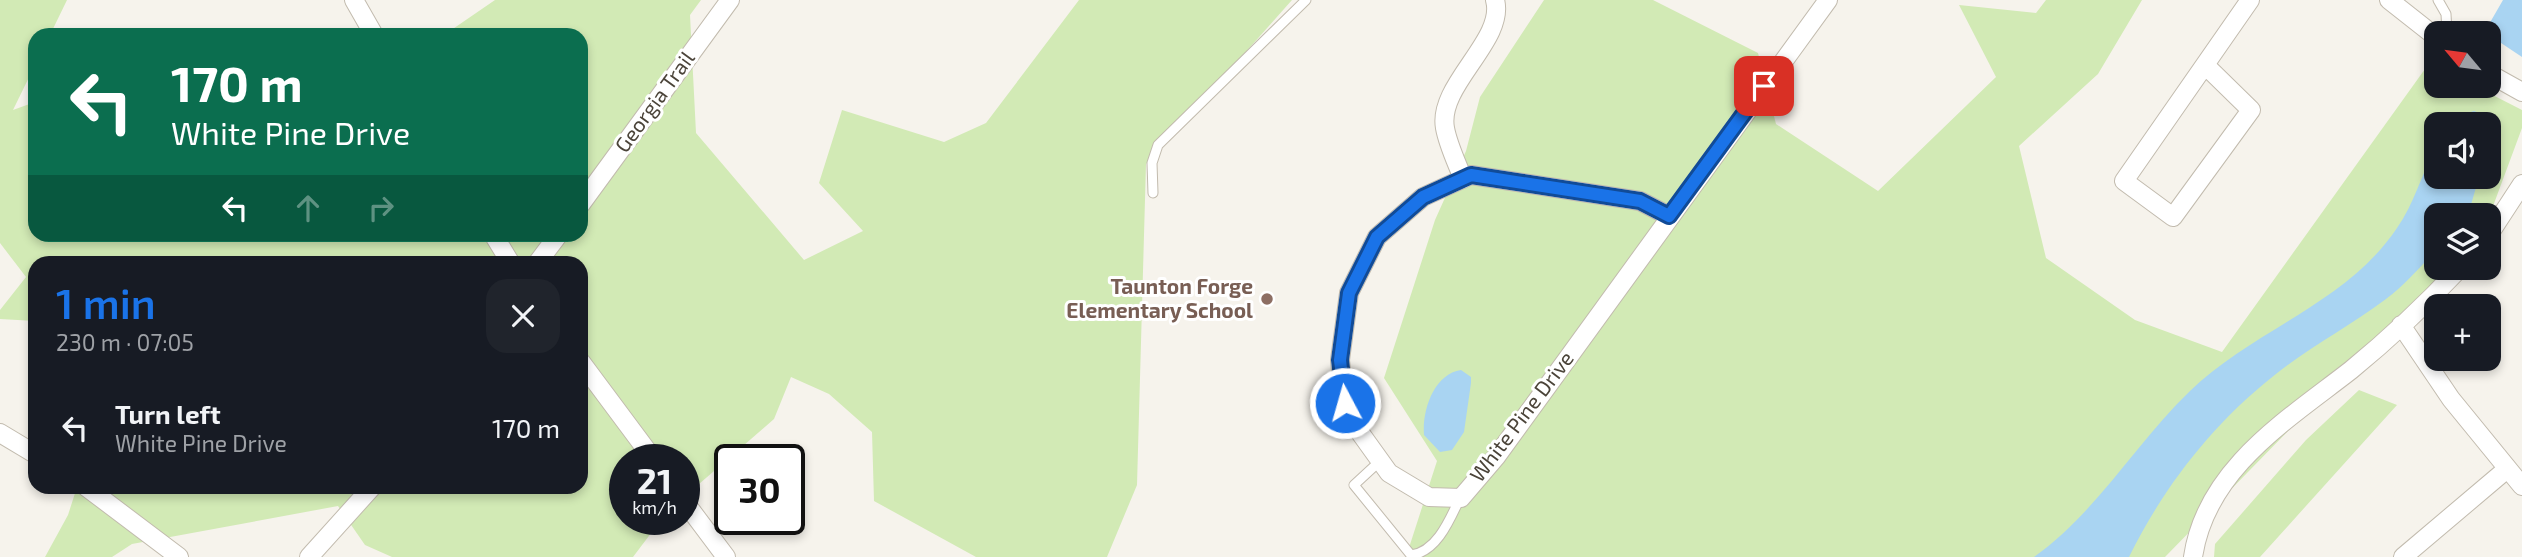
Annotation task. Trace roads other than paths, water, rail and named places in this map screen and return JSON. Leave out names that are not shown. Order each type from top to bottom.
[{"type":"street","points":[[354,0],[370,28]]},
{"type":"street","name":"Georgia Trail","points":[[588,194],[730,0]]},
{"type":"street","points":[[1463,179],[1444,126],[1450,98],[1492,26],[1495,0]]},
{"type":"street","name":"White Pine Drive","points":[[1669,216],[1640,201],[1471,175],[1423,197],[1377,237],[1349,293],[1340,360],[1345,403],[1361,434],[1389,473],[1429,497],[1461,498],[1496,457],[1828,0]]},
{"type":"street","points":[[2205,65],[2250,110],[2173,217],[2124,181],[2250,0]]},
{"type":"street","points":[[2389,0],[2424,28]]},
{"type":"street","points":[[2501,80],[2522,92]]},
{"type":"street","points":[[2501,216],[2522,184]]},
{"type":"street","points":[[2193,557],[2207,512],[2229,477],[2275,428],[2349,371],[2448,280]]},
{"type":"street","points":[[2402,325],[2443,389],[2522,486]]},
{"type":"street","points":[[588,371],[642,444]]},
{"type":"street","points":[[0,433],[28,450]]},
{"type":"street","points":[[2403,557],[2507,469]]},
{"type":"street","points":[[96,494],[179,557]]},
{"type":"street","points":[[309,557],[366,494]]},
{"type":"street","points":[[700,522],[726,557]]},
{"type":"lane","points":[[1153,193],[1152,163],[1158,145],[1306,0]]},
{"type":"lane","points":[[2438,0],[2446,14],[2446,21]]},
{"type":"lane","points":[[1380,461],[1354,485],[1411,555],[1421,554],[1446,530],[1461,498]]},
{"type":"water","points":[[2503,0],[2522,0],[2522,57],[2501,43],[2501,21],[2491,21]]},
{"type":"water","points":[[2424,172],[2424,189],[2476,189],[2471,203],[2424,203],[2424,263],[2393,294],[2285,367],[2228,417],[2173,483],[2142,531],[2129,557],[2034,557],[2077,520],[2190,391],[2242,350],[2326,297],[2352,277],[2376,254],[2397,228]]},
{"type":"water","points":[[1461,370],[1471,377],[1464,432],[1452,450],[1440,452],[1424,435],[1425,415],[1437,386],[1444,378]]},
{"type":"place","name":"Taunton Forge Elementary School","points":[[1267,299]]}]
